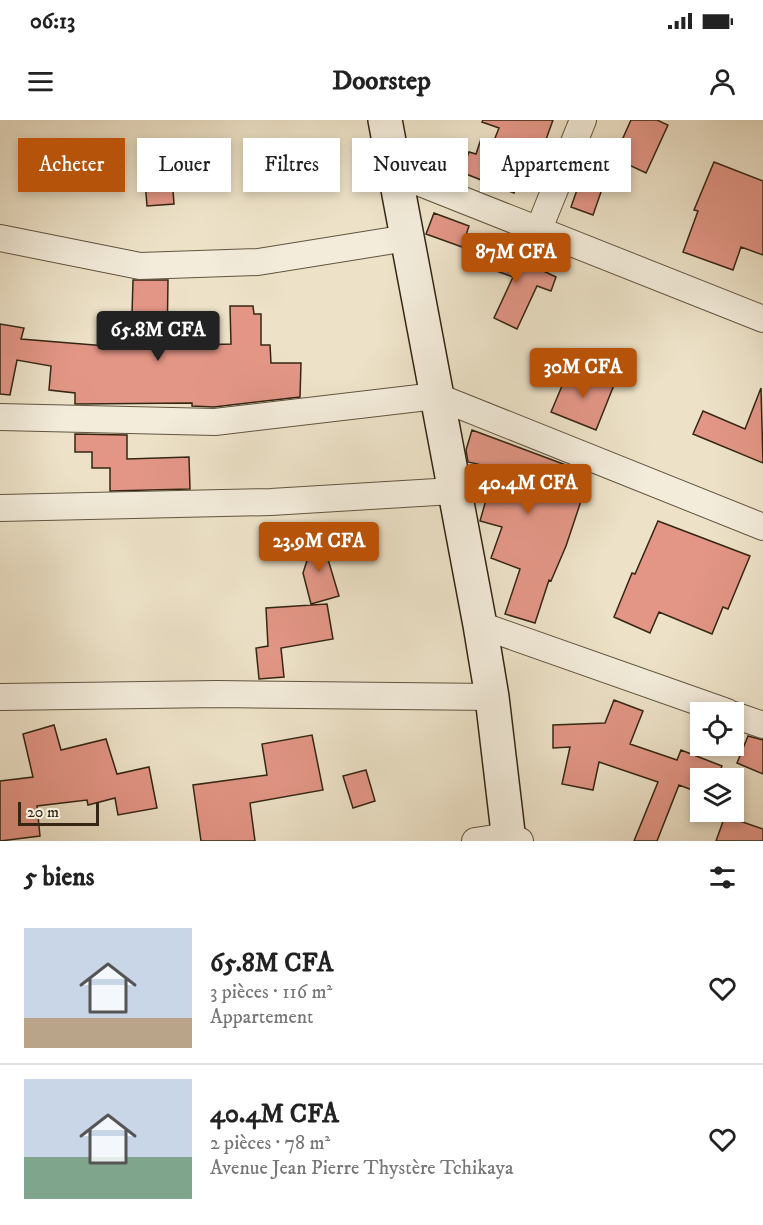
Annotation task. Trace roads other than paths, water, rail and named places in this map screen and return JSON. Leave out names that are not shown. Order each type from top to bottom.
[{"type":"street","points":[[385,120],[389,138]]},
{"type":"street","points":[[538,231],[583,120]]},
{"type":"street","points":[[399,192],[453,491],[480,625],[512,840],[476,841]]},
{"type":"street","points":[[443,192],[763,319]]},
{"type":"street","points":[[0,238],[140,266],[258,262],[406,238]]},
{"type":"street","points":[[0,417],[215,422],[436,396],[763,527]]},
{"type":"street","points":[[0,508],[271,502],[453,491]]},
{"type":"street","points":[[480,625],[699,702]]},
{"type":"street","points":[[0,697],[217,694],[492,698]]},
{"type":"street","points":[[744,718],[763,725]]}]
